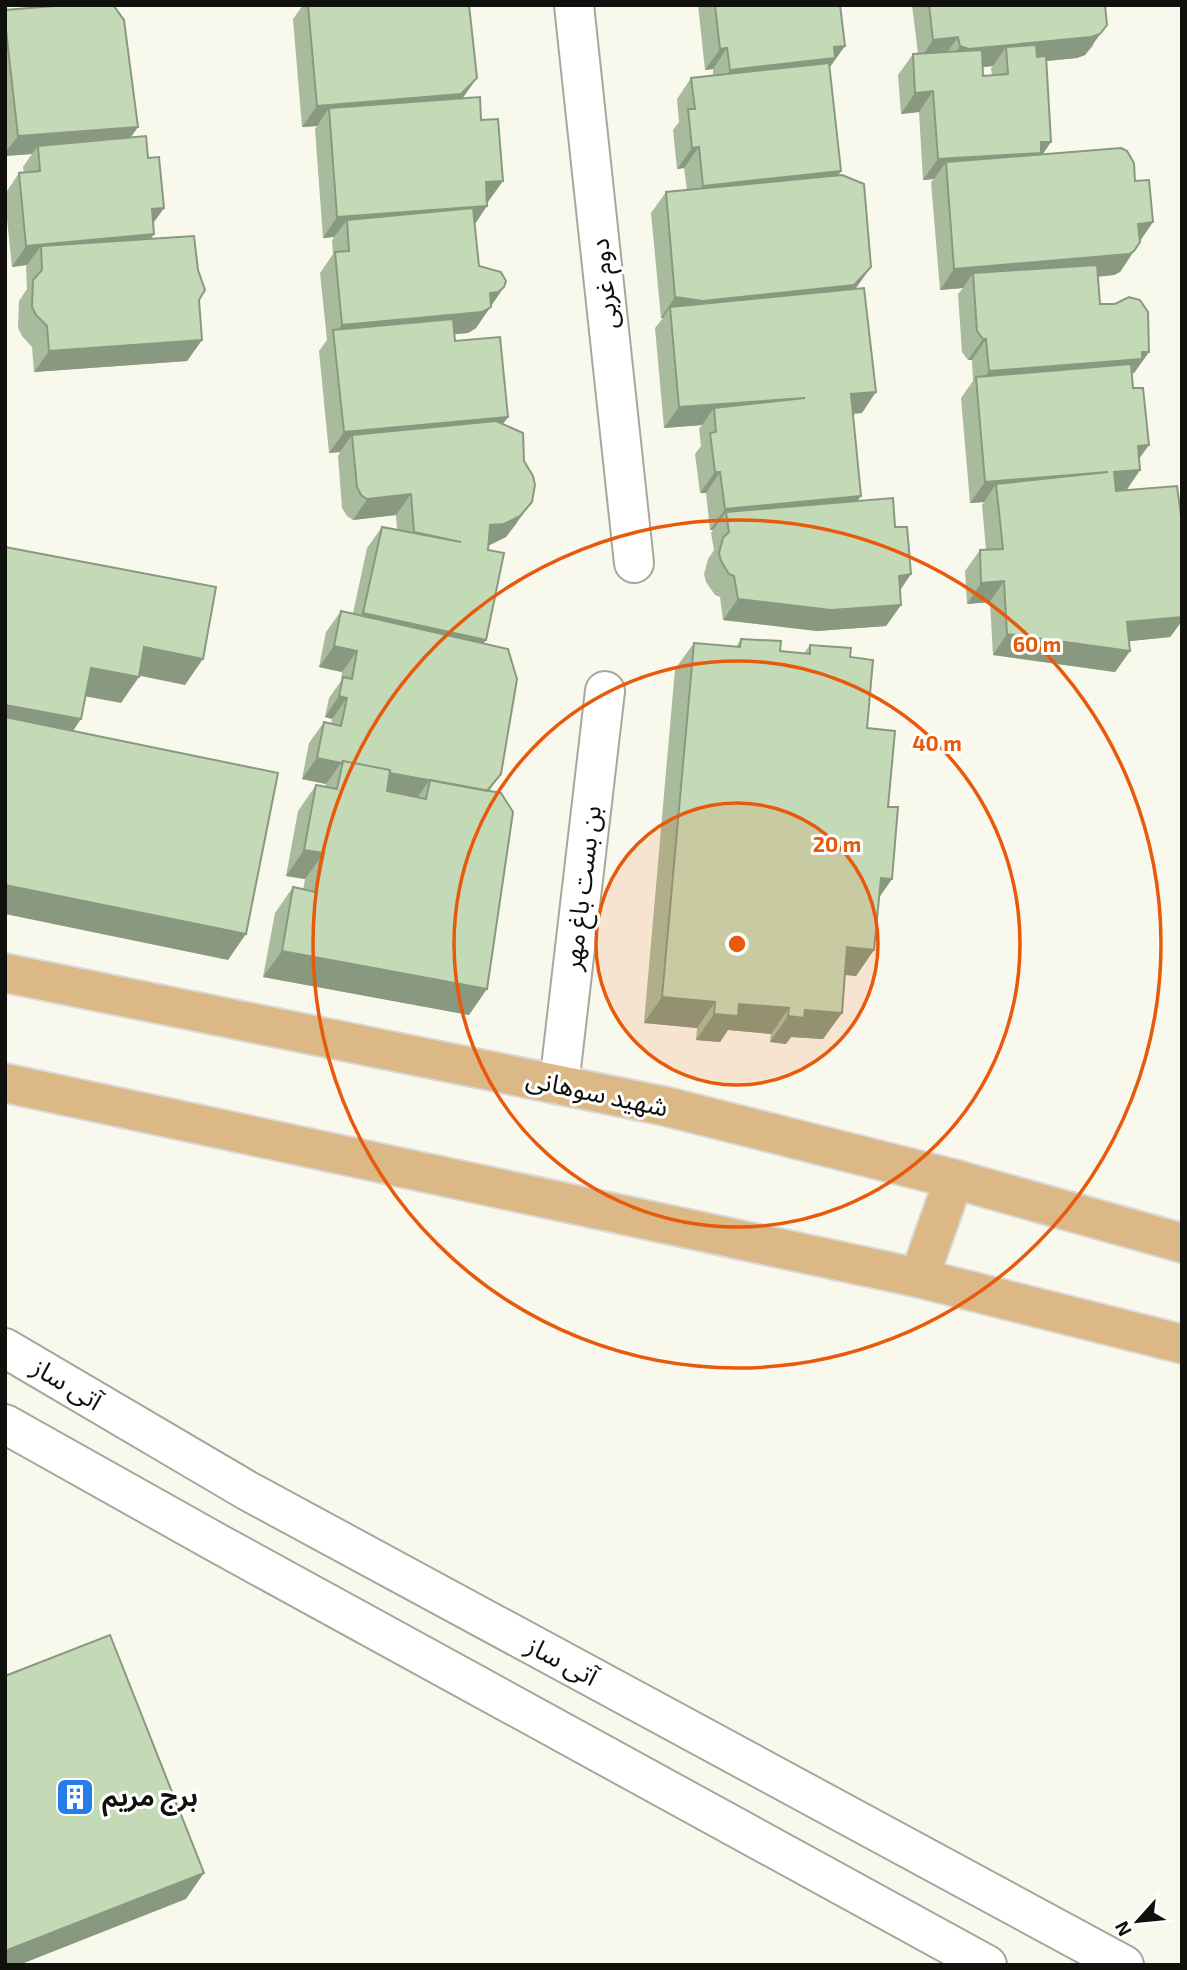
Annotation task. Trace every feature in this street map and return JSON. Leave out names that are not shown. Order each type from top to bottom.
[{"type":"main road","name":"شهید سوهانی","points":[[5,973],[664,1106],[954,1179],[1182,1243]]},
{"type":"main road","points":[[5,1083],[919,1278],[1182,1344]]},
{"type":"main road","points":[[919,1278],[954,1179]]},
{"type":"street","name":"دوم غربی","points":[[574,5],[634,563]]},
{"type":"street","name":"بن بست باغ مهر","points":[[559,1085],[604,691]]},
{"type":"street","name":"آتی ساز","points":[[5,1348],[248,1491],[1124,1965]]},
{"type":"street","points":[[5,1424],[987,1965]]},
{"type":"street","points":[[219,1544],[248,1491]]},
{"type":"building","points":[[67,5],[113,5],[124,20],[138,127],[18,136],[5,10]]},
{"type":"building","points":[[308,5],[469,5],[477,78],[461,94],[317,106]]},
{"type":"building","points":[[715,5],[840,5],[845,46],[834,47],[835,58],[730,70],[727,48],[720,49]]},
{"type":"building","points":[[929,5],[1105,5],[1107,25],[1100,34],[1091,37],[969,49],[960,46],[958,37],[933,40]]},
{"type":"building","points":[[1036,45],[1037,57],[1046,56],[1051,142],[1041,142],[1041,153],[938,159],[933,91],[915,93],[913,54],[982,50],[983,76],[1008,74],[1006,47]]},
{"type":"building","points":[[829,63],[841,171],[703,186],[699,147],[692,148],[688,109],[695,109],[691,78]]},
{"type":"building","points":[[480,97],[481,120],[498,119],[503,181],[486,182],[487,206],[337,217],[329,108]]},
{"type":"building","points":[[146,136],[148,158],[159,157],[164,208],[152,209],[154,234],[26,246],[19,173],[40,171],[38,146]]},
{"type":"building","points":[[1121,148],[1127,151],[1134,163],[1135,181],[1149,180],[1153,222],[1138,224],[1140,242],[1134,251],[1129,254],[954,269],[946,162]]},
{"type":"building","points":[[842,175],[864,184],[871,267],[854,285],[703,301],[675,297],[666,192]]},
{"type":"building","points":[[473,208],[479,266],[501,272],[506,281],[498,292],[490,293],[491,307],[482,312],[342,325],[335,252],[349,251],[347,220]]},
{"type":"building","points":[[194,236],[198,270],[205,290],[199,300],[202,340],[49,351],[47,326],[32,307],[33,280],[42,270],[41,246]]},
{"type":"building","points":[[1097,265],[1100,304],[1115,304],[1129,297],[1140,300],[1148,312],[1149,352],[1142,352],[1142,359],[989,371],[986,339],[977,331],[973,273]]},
{"type":"building","points":[[864,288],[876,392],[851,394],[861,496],[725,509],[720,472],[715,472],[710,433],[716,432],[714,408],[805,398],[679,407],[670,307]]},
{"type":"building","points":[[453,319],[455,341],[500,337],[508,417],[344,432],[333,330]]},
{"type":"building","points":[[1131,364],[1133,388],[1143,388],[1149,445],[1138,446],[1140,470],[1114,472],[1116,491],[1177,486],[1182,523],[1182,617],[1127,622],[1130,651],[1007,634],[1004,581],[981,583],[980,550],[1003,549],[996,484],[1108,472],[985,482],[976,377]]},
{"type":"building","points":[[496,421],[523,433],[524,461],[535,485],[532,502],[520,516],[504,524],[490,525],[488,550],[504,553],[486,640],[363,613],[382,527],[461,542],[414,532],[411,494],[367,499],[361,495],[357,487],[352,435]]},
{"type":"building","points":[[893,498],[895,527],[907,527],[911,574],[899,576],[901,605],[831,610],[738,599],[734,576],[729,574],[719,553],[723,538],[729,532],[726,512]]},
{"type":"building","points":[[5,547],[216,587],[203,659],[144,647],[139,677],[91,668],[81,719],[5,705]]},
{"type":"building","points":[[341,611],[508,649],[517,679],[501,774],[487,791],[390,773],[390,770],[317,758],[324,722],[341,726],[347,698],[339,696],[343,677],[352,679],[357,651],[334,646]]},
{"type":"building","points":[[741,639],[781,641],[780,651],[810,654],[810,645],[851,648],[850,657],[873,660],[867,728],[895,731],[888,807],[898,807],[892,879],[881,878],[874,950],[847,947],[842,1013],[805,1010],[804,1018],[788,1016],[789,1008],[739,1004],[738,1016],[714,1014],[715,1002],[662,997],[694,643],[740,647]]},
{"type":"building","points":[[5,717],[278,773],[246,934],[5,885]]},
{"type":"building","points":[[343,761],[390,770],[387,791],[426,799],[430,780],[501,793],[513,812],[487,989],[282,951],[293,887],[316,892],[324,853],[304,850],[316,785],[337,789]]},
{"type":"building","name":"برج مریم","points":[[110,1635],[204,1873],[5,1951],[5,1676]]},
{"type":"place","name":"برج مریم","points":[[75,1797]]}]
